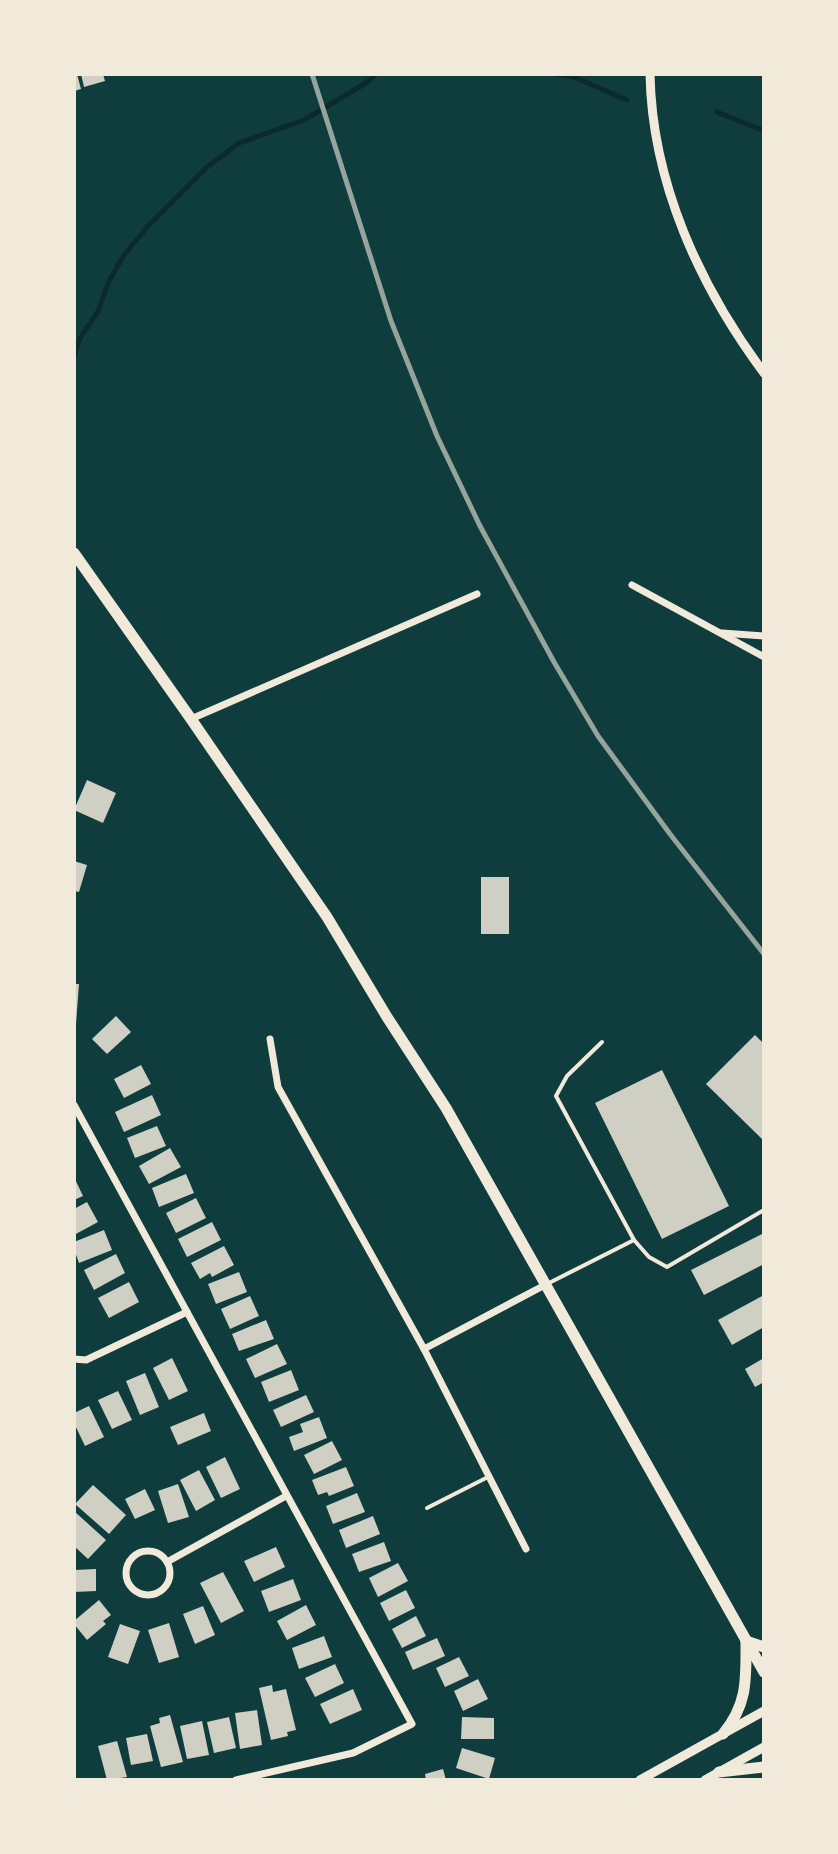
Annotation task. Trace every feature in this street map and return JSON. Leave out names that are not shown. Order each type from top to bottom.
[{"type":"main road","points":[[74,553],[327,917],[446,1108],[764,1672]]},
{"type":"main road","points":[[746,1641],[764,1647]]},
{"type":"main road","points":[[723,1734],[741,1708],[746,1689],[746,1641]]},
{"type":"main road","points":[[719,1772],[764,1767]]},
{"type":"street","points":[[650,74],[659,148],[683,230],[710,291],[764,373]]},
{"type":"street","points":[[632,585],[764,657]]},
{"type":"street","points":[[191,719],[477,594]]},
{"type":"street","points":[[719,632],[764,636]]},
{"type":"street","points":[[270,1039],[278,1087],[424,1349],[526,1549]]},
{"type":"street","points":[[74,1105],[412,1724],[353,1753],[236,1780]]},
{"type":"street","points":[[424,1349],[545,1285]]},
{"type":"street","points":[[74,1359],[86,1360],[187,1312]]},
{"type":"street","points":[[167,1562],[286,1496]]},
{"type":"street","points":[[149,1551],[162,1556],[167,1562],[170,1576],[158,1592],[144,1594],[128,1581],[127,1566],[136,1555],[149,1551]]},
{"type":"street","points":[[640,1780],[764,1711]]},
{"type":"street","points":[[705,1780],[764,1747]]},
{"type":"lane","points":[[602,1042],[567,1076],[556,1096],[634,1240],[649,1257],[667,1267],[764,1210]]},
{"type":"lane","points":[[545,1285],[634,1240]]},
{"type":"lane","points":[[427,1508],[490,1476]]},
{"type":"building","points":[[74,74],[77,74],[81,89],[74,91]]},
{"type":"building","points":[[81,74],[103,74],[105,81],[84,87]]},
{"type":"building","points":[[87,780],[116,793],[103,823],[74,810]]},
{"type":"building","points":[[74,861],[87,865],[79,892],[74,891]]},
{"type":"building","points":[[481,877],[509,877],[509,934],[481,934]]},
{"type":"building","points":[[74,984],[79,984],[76,1024],[74,1024]]},
{"type":"building","points":[[116,1016],[131,1032],[107,1054],[92,1039]]},
{"type":"building","points":[[755,1035],[764,1044],[764,1141],[706,1084]]},
{"type":"building","points":[[141,1065],[151,1084],[124,1098],[114,1079]]},
{"type":"building","points":[[662,1070],[729,1206],[662,1239],[595,1103]]},
{"type":"building","points":[[152,1095],[161,1115],[124,1132],[115,1112]]},
{"type":"building","points":[[157,1126],[166,1146],[135,1158],[127,1138]]},
{"type":"building","points":[[170,1148],[181,1167],[149,1184],[139,1166]]},
{"type":"building","points":[[186,1174],[194,1193],[159,1207],[152,1188]]},
{"type":"building","points":[[74,1177],[83,1196],[74,1200]]},
{"type":"building","points":[[196,1198],[206,1218],[176,1233],[166,1213]]},
{"type":"building","points":[[87,1202],[98,1222],[74,1235],[74,1209]]},
{"type":"building","points":[[212,1222],[221,1240],[187,1257],[178,1239]]},
{"type":"building","points":[[104,1230],[112,1250],[79,1263],[74,1242]]},
{"type":"building","points":[[764,1233],[764,1264],[704,1295],[691,1270]]},
{"type":"building","points":[[224,1246],[234,1265],[212,1277],[210,1273],[200,1279],[191,1263]]},
{"type":"building","points":[[116,1254],[125,1273],[94,1290],[84,1270]]},
{"type":"building","points":[[239,1272],[247,1292],[216,1304],[208,1284]]},
{"type":"building","points":[[129,1282],[139,1302],[109,1318],[98,1298]]},
{"type":"building","points":[[764,1295],[764,1327],[732,1345],[718,1320]]},
{"type":"building","points":[[250,1296],[259,1316],[230,1329],[221,1309]]},
{"type":"building","points":[[266,1320],[274,1339],[239,1351],[232,1334]]},
{"type":"building","points":[[277,1344],[287,1364],[255,1378],[246,1359]]},
{"type":"building","points":[[172,1358],[188,1391],[169,1400],[153,1368]]},
{"type":"building","points":[[764,1358],[764,1382],[755,1387],[745,1369]]},
{"type":"building","points":[[291,1370],[299,1390],[269,1402],[261,1382]]},
{"type":"building","points":[[145,1373],[159,1407],[140,1415],[126,1381]]},
{"type":"building","points":[[118,1391],[132,1420],[112,1429],[98,1400]]},
{"type":"building","points":[[306,1395],[314,1412],[281,1427],[273,1410]]},
{"type":"building","points":[[89,1406],[104,1437],[85,1446],[74,1423],[74,1413]]},
{"type":"building","points":[[204,1413],[211,1431],[178,1445],[170,1427]]},
{"type":"building","points":[[319,1417],[327,1438],[294,1451],[289,1437],[303,1432],[300,1424]]},
{"type":"building","points":[[332,1441],[342,1460],[314,1474],[304,1455]]},
{"type":"building","points":[[225,1457],[240,1489],[221,1498],[206,1467]]},
{"type":"building","points":[[346,1467],[354,1486],[329,1496],[327,1492],[318,1495],[312,1480]]},
{"type":"building","points":[[199,1470],[215,1500],[196,1511],[180,1480]]},
{"type":"building","points":[[178,1484],[189,1517],[168,1523],[158,1491]]},
{"type":"building","points":[[93,1485],[126,1515],[109,1534],[75,1504]]},
{"type":"building","points":[[145,1489],[155,1510],[135,1519],[125,1499]]},
{"type":"building","points":[[357,1493],[365,1512],[333,1524],[326,1506]]},
{"type":"building","points":[[74,1511],[106,1540],[88,1559],[74,1546]]},
{"type":"building","points":[[373,1516],[380,1534],[346,1548],[339,1530]]},
{"type":"building","points":[[384,1542],[391,1561],[359,1572],[352,1554]]},
{"type":"building","points":[[276,1547],[285,1567],[254,1582],[244,1561]]},
{"type":"building","points":[[398,1563],[408,1581],[378,1597],[369,1578]]},
{"type":"building","points":[[96,1569],[96,1591],[74,1592],[74,1570]]},
{"type":"building","points":[[223,1572],[244,1611],[221,1623],[200,1583]]},
{"type":"building","points":[[293,1579],[301,1600],[269,1612],[261,1591]]},
{"type":"building","points":[[406,1590],[415,1608],[389,1621],[380,1603]]},
{"type":"building","points":[[99,1600],[111,1615],[103,1621],[106,1624],[87,1640],[74,1621]]},
{"type":"building","points":[[306,1605],[316,1625],[287,1640],[277,1621]]},
{"type":"building","points":[[203,1606],[215,1635],[195,1644],[183,1614]]},
{"type":"building","points":[[416,1616],[426,1636],[402,1648],[392,1629]]},
{"type":"building","points":[[169,1623],[179,1657],[159,1663],[148,1630]]},
{"type":"building","points":[[120,1624],[140,1631],[128,1664],[108,1657]]},
{"type":"building","points":[[324,1636],[332,1657],[299,1669],[292,1648]]},
{"type":"building","points":[[437,1638],[445,1656],[413,1670],[405,1652]]},
{"type":"building","points":[[459,1657],[469,1676],[445,1687],[436,1668]]},
{"type":"building","points":[[335,1664],[344,1683],[315,1697],[305,1678]]},
{"type":"building","points":[[478,1679],[488,1699],[463,1711],[454,1691]]},
{"type":"building","points":[[272,1685],[273,1692],[286,1689],[296,1730],[287,1732],[288,1736],[271,1740],[259,1688]]},
{"type":"building","points":[[353,1689],[362,1710],[330,1724],[320,1704]]},
{"type":"building","points":[[257,1710],[262,1745],[240,1749],[235,1713]]},
{"type":"building","points":[[170,1715],[183,1762],[161,1767],[150,1726],[160,1723],[159,1718]]},
{"type":"building","points":[[229,1717],[236,1748],[214,1753],[207,1722]]},
{"type":"building","points":[[462,1717],[494,1718],[494,1739],[461,1739]]},
{"type":"building","points":[[202,1721],[209,1755],[187,1759],[180,1726]]},
{"type":"building","points":[[147,1734],[153,1761],[131,1765],[126,1738]]},
{"type":"building","points":[[117,1741],[127,1777],[107,1780],[98,1746]]},
{"type":"building","points":[[462,1748],[495,1758],[489,1779],[456,1768]]},
{"type":"building","points":[[443,1769],[446,1780],[426,1780],[425,1774]]},
{"type":"waterway","points":[[74,357],[79,340],[98,311],[109,281],[124,255],[148,226],[206,168],[239,143],[304,120],[376,74]]},
{"type":"waterway","points":[[555,74],[574,77],[627,100]]},
{"type":"waterway","points":[[717,112],[764,131]]},
{"type":"railway","points":[[312,74],[391,321],[437,436],[480,526],[598,736],[764,954]]}]
